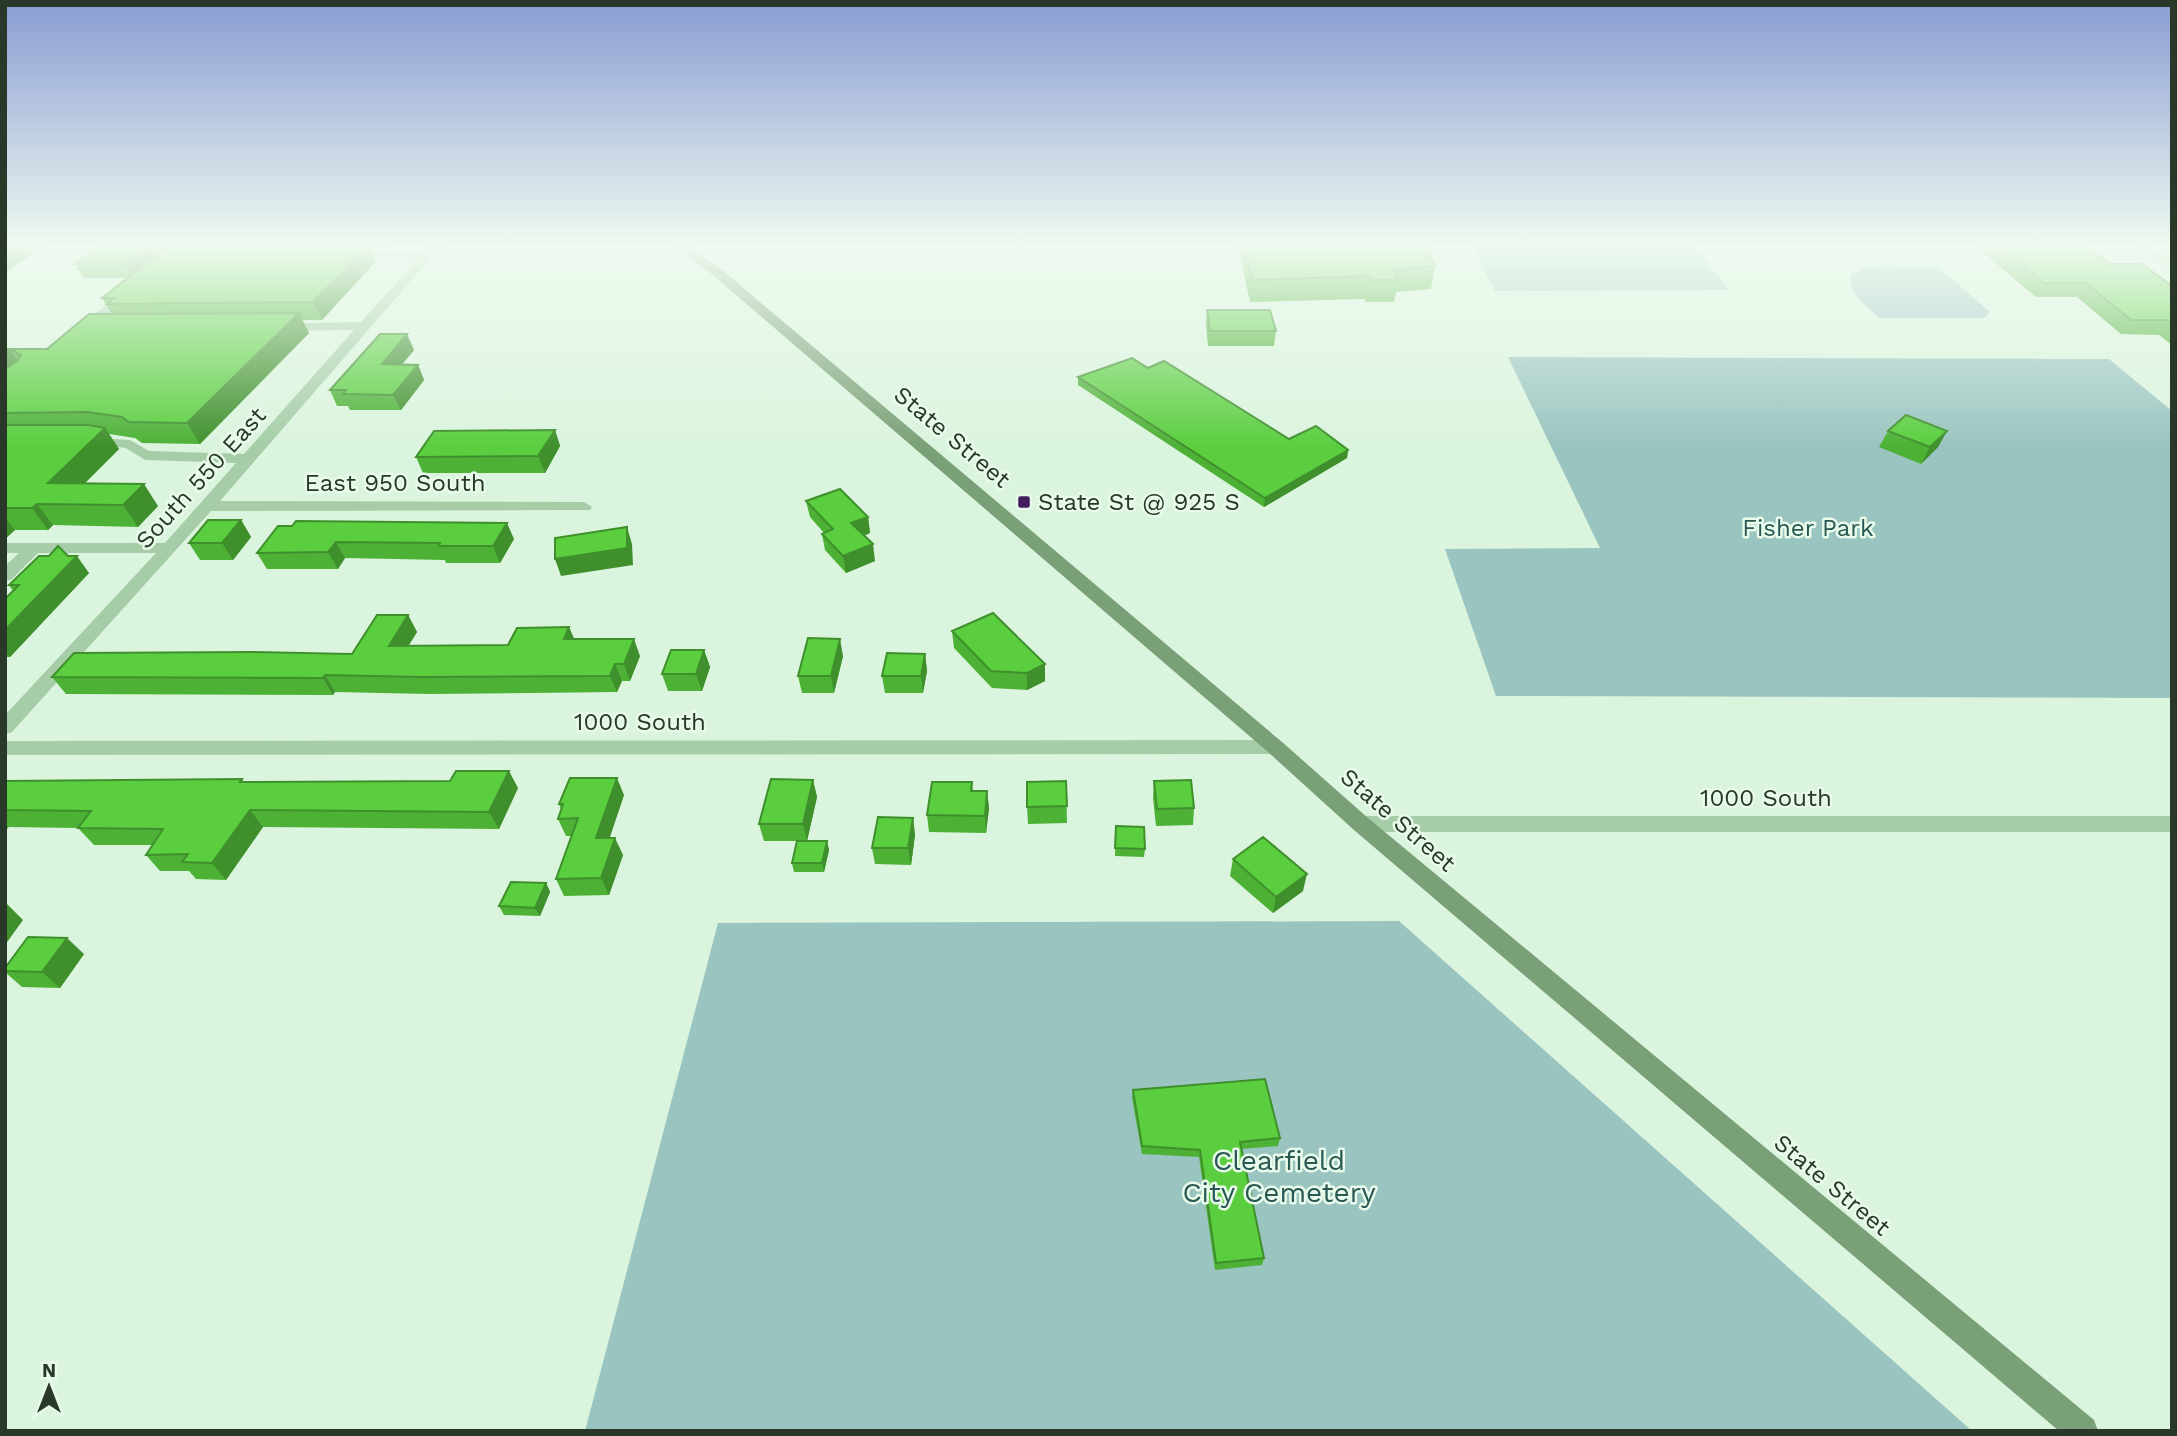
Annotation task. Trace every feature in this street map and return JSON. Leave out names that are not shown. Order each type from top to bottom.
[{"type":"main road","name":"State Street","points":[[765,313],[1275,747],[1361,824],[2083,1431]]},
{"type":"street","points":[[102,313],[79,332],[111,328]]},
{"type":"street","name":"South 550 East","points":[[5,727],[170,548],[376,313]]},
{"type":"street","points":[[260,327],[365,326]]},
{"type":"street","points":[[75,440],[130,444],[145,455],[248,459]]},
{"type":"street","name":"East 950 South","points":[[207,506],[584,507]]},
{"type":"street","points":[[5,548],[170,548]]},
{"type":"street","points":[[5,576],[34,548]]},
{"type":"street","name":"1000 South","points":[[5,748],[1275,747]]},
{"type":"street","name":"1000 South","points":[[1361,824],[2172,824]]},
{"type":"green space","points":[[1874,313],[1989,313],[1984,318],[1880,318]]},
{"type":"green space","name":"Fisher Park","points":[[1508,357],[2109,359],[2172,411],[2172,698],[1496,696],[1445,549],[1600,548]]},
{"type":"green space","name":"Clearfield City Cemetery","points":[[1399,921],[1972,1431],[585,1431],[718,923]]},
{"type":"building","points":[[299,313],[187,423],[129,422],[122,417],[88,412],[5,413],[5,369],[21,355],[10,349],[47,349],[89,314]]},
{"type":"building","points":[[1207,313],[1271,313],[1276,331],[1210,331]]},
{"type":"building","points":[[2123,313],[2172,313],[2172,323],[2168,320],[2131,320]]},
{"type":"building","points":[[380,334],[407,334],[382,364],[418,365],[393,395],[343,394],[346,390],[330,390]]},
{"type":"building","points":[[1132,358],[1148,368],[1164,361],[1289,439],[1316,426],[1348,450],[1265,498],[1078,377]]},
{"type":"building","points":[[1906,415],[1947,431],[1930,447],[1888,431]]},
{"type":"building","points":[[5,425],[88,425],[105,428],[48,483],[144,484],[123,505],[37,504],[32,508],[5,508]]},
{"type":"building","points":[[555,430],[538,456],[416,457],[434,431]]},
{"type":"building","points":[[840,489],[868,517],[851,523],[873,544],[843,556],[822,534],[833,529],[806,501]]},
{"type":"building","points":[[208,520],[241,520],[222,543],[189,543]]},
{"type":"building","points":[[296,521],[507,523],[493,546],[336,542],[328,552],[257,553],[278,526],[292,526]]},
{"type":"building","points":[[627,527],[627,548],[555,559],[555,538]]},
{"type":"building","points":[[58,546],[68,556],[77,556],[5,630],[5,599],[19,585],[9,585],[39,556],[49,556]]},
{"type":"building","points":[[993,613],[1045,664],[1027,673],[991,671],[952,631]]},
{"type":"building","points":[[377,615],[408,615],[389,646],[508,645],[517,628],[569,627],[564,639],[634,639],[624,664],[615,664],[610,676],[52,677],[74,653],[352,654]]},
{"type":"building","points":[[808,638],[840,639],[831,676],[798,676]]},
{"type":"building","points":[[671,650],[704,650],[696,674],[662,674]]},
{"type":"building","points":[[887,653],[925,654],[921,676],[882,676]]},
{"type":"building","points":[[456,771],[509,771],[489,812],[250,810],[212,863],[182,862],[188,854],[146,855],[163,829],[78,828],[91,811],[5,810],[5,781],[450,781]]},
{"type":"building","points":[[570,778],[617,778],[596,838],[615,838],[601,878],[556,879],[578,818],[558,819],[563,804],[559,804]]},
{"type":"building","points":[[771,779],[813,780],[803,824],[759,824]]},
{"type":"building","points":[[1191,780],[1194,808],[1157,809],[1154,781]]},
{"type":"building","points":[[1066,781],[1067,806],[1027,807],[1027,782]]},
{"type":"building","points":[[932,782],[972,782],[971,791],[987,791],[985,816],[927,815]]},
{"type":"building","points":[[878,817],[913,818],[908,848],[872,848]]},
{"type":"building","points":[[1116,826],[1144,827],[1145,849],[1115,848]]},
{"type":"building","points":[[1263,837],[1307,874],[1276,897],[1233,859]]},
{"type":"building","points":[[797,841],[827,841],[822,863],[792,863]]},
{"type":"building","points":[[511,882],[546,883],[535,908],[499,906]]},
{"type":"building","points":[[28,937],[67,938],[42,972],[5,971],[5,968]]},
{"type":"building","points":[[1265,1079],[1280,1138],[1240,1142],[1264,1258],[1216,1263],[1200,1150],[1142,1146],[1133,1090]]},
{"type":"place","name":"State St @ 925 S","points":[[1024,502]]}]
